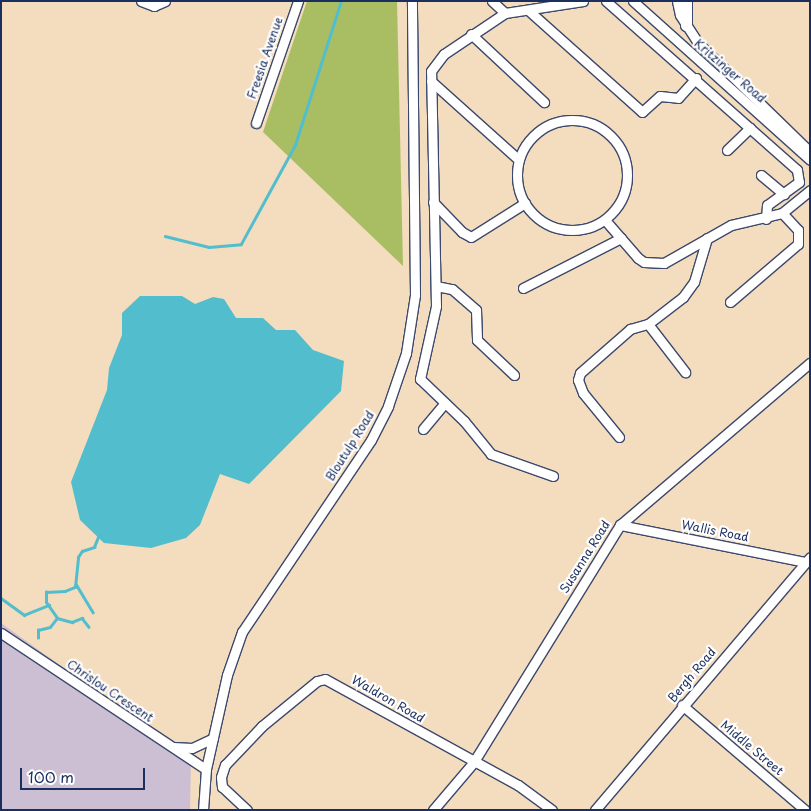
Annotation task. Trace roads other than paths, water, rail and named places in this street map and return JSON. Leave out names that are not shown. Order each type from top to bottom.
[{"type":"main road","points":[[686,1],[686,25]]},
{"type":"street","points":[[141,1],[154,6],[165,1]]},
{"type":"street","name":"Freesia Avenue","points":[[256,123],[298,1]]},
{"type":"street","points":[[492,1],[505,13]]},
{"type":"street","points":[[553,476],[491,454],[422,382],[420,374],[435,322],[436,286],[431,81],[432,71],[436,62],[471,34],[505,13],[583,1]]},
{"type":"street","points":[[606,1],[696,78],[799,174],[799,182],[767,205],[764,217]]},
{"type":"street","name":"Kritzinger Road","points":[[633,1],[810,160]]},
{"type":"street","name":"Kritzinger Road","points":[[678,1],[686,25],[712,58],[810,152]]},
{"type":"street","name":"Bloutulp Road","points":[[203,810],[206,769],[227,675],[242,632],[371,440],[388,406],[406,352],[415,295],[416,192],[410,69],[413,3]]},
{"type":"street","points":[[545,24],[550,7]]},
{"type":"street","points":[[528,10],[642,112],[660,96],[678,98],[696,78]]},
{"type":"street","points":[[471,34],[544,102]]},
{"type":"street","points":[[431,81],[519,160]]},
{"type":"street","points":[[432,104],[448,96]]},
{"type":"street","points":[[577,121],[596,126],[611,137],[622,152],[627,170],[626,189],[618,207],[604,220],[588,228],[570,230],[552,226],[537,217],[525,203],[518,182],[519,160],[528,143],[541,130],[558,122],[577,121]]},
{"type":"street","points":[[727,150],[750,128]]},
{"type":"street","points":[[761,175],[784,194]]},
{"type":"street","points":[[784,214],[810,190]]},
{"type":"street","points":[[604,220],[638,258],[655,263],[678,256],[731,225],[784,214],[810,198]]},
{"type":"street","points":[[433,202],[462,232],[471,237],[525,203]]},
{"type":"street","points":[[730,302],[798,244],[798,230],[784,214]]},
{"type":"street","points":[[523,288],[621,238]]},
{"type":"street","points":[[619,437],[583,393],[578,380],[586,365],[630,329],[648,324],[689,289],[707,238]]},
{"type":"street","points":[[436,286],[452,290],[476,310],[477,340],[514,375]]},
{"type":"street","points":[[648,324],[684,372]]},
{"type":"street","name":"Susanna Road","points":[[433,810],[473,763],[620,525],[810,363]]},
{"type":"street","points":[[423,430],[444,403]]},
{"type":"street","name":"Wallis Road","points":[[620,525],[807,559]]},
{"type":"street","name":"Bergh Road","points":[[595,810],[807,559]]},
{"type":"street","name":"Chrislou Crescent","points":[[1,633],[206,769]]},
{"type":"street","name":"Waldron Road","points":[[247,810],[222,787],[221,777],[226,765],[262,726],[317,681],[325,679],[473,763],[518,785],[552,810]]},
{"type":"street","name":"Middle Street","points":[[682,705],[805,810]]},
{"type":"street","points":[[173,747],[192,748],[213,738]]},
{"type":"water","points":[[140,296],[182,296],[195,304],[213,297],[224,299],[236,318],[263,318],[276,330],[295,330],[313,350],[344,361],[341,391],[249,484],[220,474],[200,525],[186,538],[151,548],[104,543],[80,520],[71,482],[107,390],[109,368],[122,335],[122,313]]},
{"type":"waterway","points":[[165,236],[209,247],[241,244],[295,145],[341,1]]},
{"type":"waterway","points":[[38,638],[38,630],[50,627],[57,618],[46,602],[46,592],[65,591],[75,587],[78,557],[82,551],[94,547],[98,537]]},
{"type":"waterway","points":[[76,584],[93,612]]},
{"type":"waterway","points":[[1,598],[24,615],[49,605]]},
{"type":"waterway","points":[[57,618],[72,622],[82,618],[89,627]]}]
